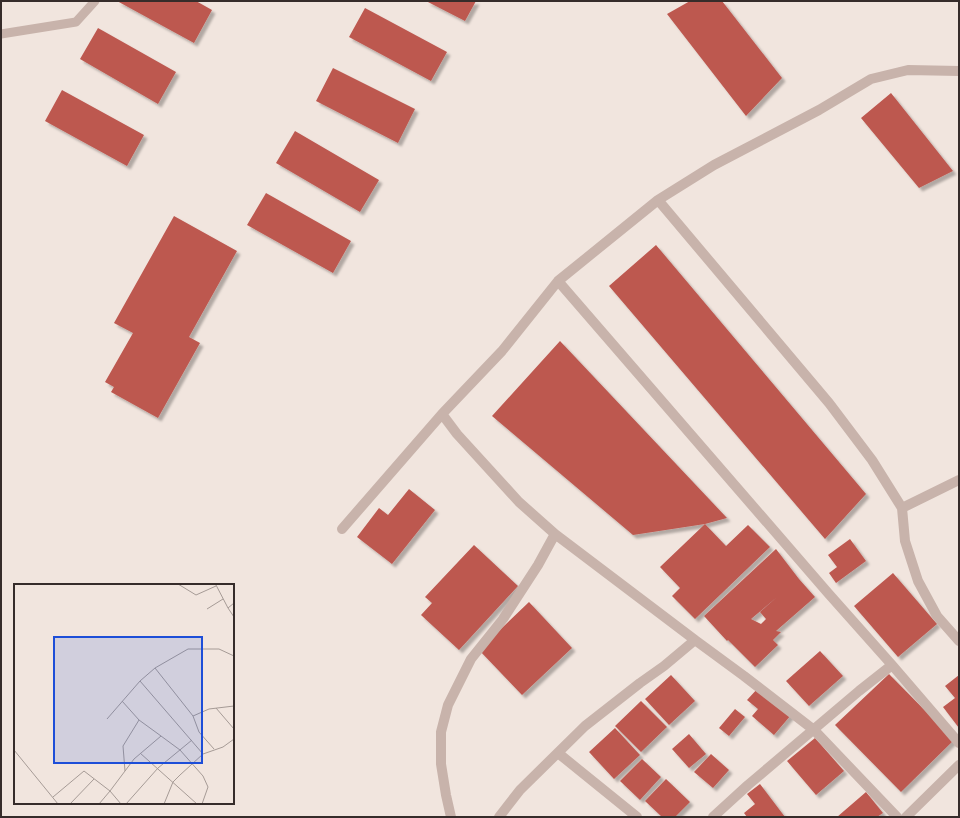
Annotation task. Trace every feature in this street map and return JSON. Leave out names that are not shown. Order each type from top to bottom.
[{"type":"street","points":[[342,529],[442,414],[502,351],[558,281],[658,200],[714,166],[819,110],[871,79],[908,70],[959,71]]},
{"type":"street","points":[[658,200],[829,403],[872,460],[902,508],[905,541],[918,581],[937,616],[959,641]]},
{"type":"street","points":[[558,281],[959,744]]},
{"type":"street","points":[[442,414],[457,434],[519,502],[555,534],[814,730],[897,817]]},
{"type":"street","points":[[902,508],[959,480]]},
{"type":"street","points":[[451,817],[441,764],[441,732],[448,705],[471,659],[503,619],[538,565],[555,534]]},
{"type":"street","points":[[499,817],[520,790],[585,726],[664,666],[695,640]]},
{"type":"street","points":[[713,817],[748,785],[892,665]]},
{"type":"street","points":[[558,753],[637,817]]},
{"type":"street","points":[[906,817],[959,765]]},
{"type":"lane","points":[[1,34],[76,22],[94,1]]},
{"type":"building","points":[[117,1],[196,1],[212,10],[194,43]]},
{"type":"building","points":[[426,1],[476,1],[465,21]]},
{"type":"building","points":[[690,1],[722,1],[782,78],[746,116],[667,14]]},
{"type":"building","points":[[365,8],[447,52],[431,81],[349,37]]},
{"type":"building","points":[[98,28],[176,72],[158,104],[80,59]]},
{"type":"building","points":[[333,68],[415,109],[398,143],[316,101]]},
{"type":"building","points":[[62,90],[144,135],[127,166],[45,121]]},
{"type":"building","points":[[891,93],[953,171],[919,188],[861,118]]},
{"type":"building","points":[[295,131],[379,180],[360,212],[276,163]]},
{"type":"building","points":[[266,193],[351,241],[333,273],[247,225]]},
{"type":"building","points":[[174,216],[237,251],[189,337],[200,343],[158,418],[111,392],[114,387],[105,382],[133,333],[114,323]]},
{"type":"building","points":[[656,245],[866,494],[825,539],[609,286]]},
{"type":"building","points":[[560,341],[727,518],[705,524],[633,535],[492,416]]},
{"type":"building","points":[[409,489],[435,510],[392,564],[357,537],[379,508],[388,515]]},
{"type":"building","points":[[705,524],[726,546],[748,525],[770,547],[695,619],[672,596],[680,588],[660,567]]},
{"type":"building","points":[[850,539],[866,561],[836,583],[829,573],[837,567],[828,555]]},
{"type":"building","points":[[474,545],[518,586],[459,650],[421,615],[432,603],[425,597]]},
{"type":"building","points":[[776,549],[815,597],[776,631],[781,632],[773,640],[778,645],[755,667],[728,640],[727,641],[704,616]],"holes":[[[777,597],[760,612],[766,619],[761,624],[751,619]]]},
{"type":"building","points":[[893,573],[937,624],[898,657],[854,606]]},
{"type":"building","points":[[529,602],[572,648],[522,695],[479,650]]},
{"type":"building","points":[[820,651],[843,676],[809,706],[786,681]]},
{"type":"building","points":[[889,674],[954,740],[901,792],[835,725]]},
{"type":"building","points":[[671,675],[695,701],[669,725],[645,699]]},
{"type":"building","points":[[959,675],[959,728],[943,707],[955,698],[945,686]]},
{"type":"building","points":[[759,687],[791,715],[774,735],[752,716],[758,709],[747,700]]},
{"type":"building","points":[[641,701],[667,727],[641,752],[615,726]]},
{"type":"building","points":[[735,709],[745,717],[729,736],[719,728]]},
{"type":"building","points":[[615,728],[640,755],[614,779],[589,752]]},
{"type":"building","points":[[689,734],[706,754],[689,768],[672,749]]},
{"type":"building","points":[[815,738],[844,771],[816,795],[787,761]]},
{"type":"building","points":[[711,754],[729,770],[713,788],[694,772]]},
{"type":"building","points":[[642,759],[661,777],[640,800],[620,781]]},
{"type":"building","points":[[666,779],[690,802],[675,817],[662,817],[645,801]]},
{"type":"building","points":[[760,784],[785,817],[747,817],[744,813],[755,804],[747,794]]},
{"type":"building","points":[[866,792],[883,813],[877,817],[837,817]]}]
